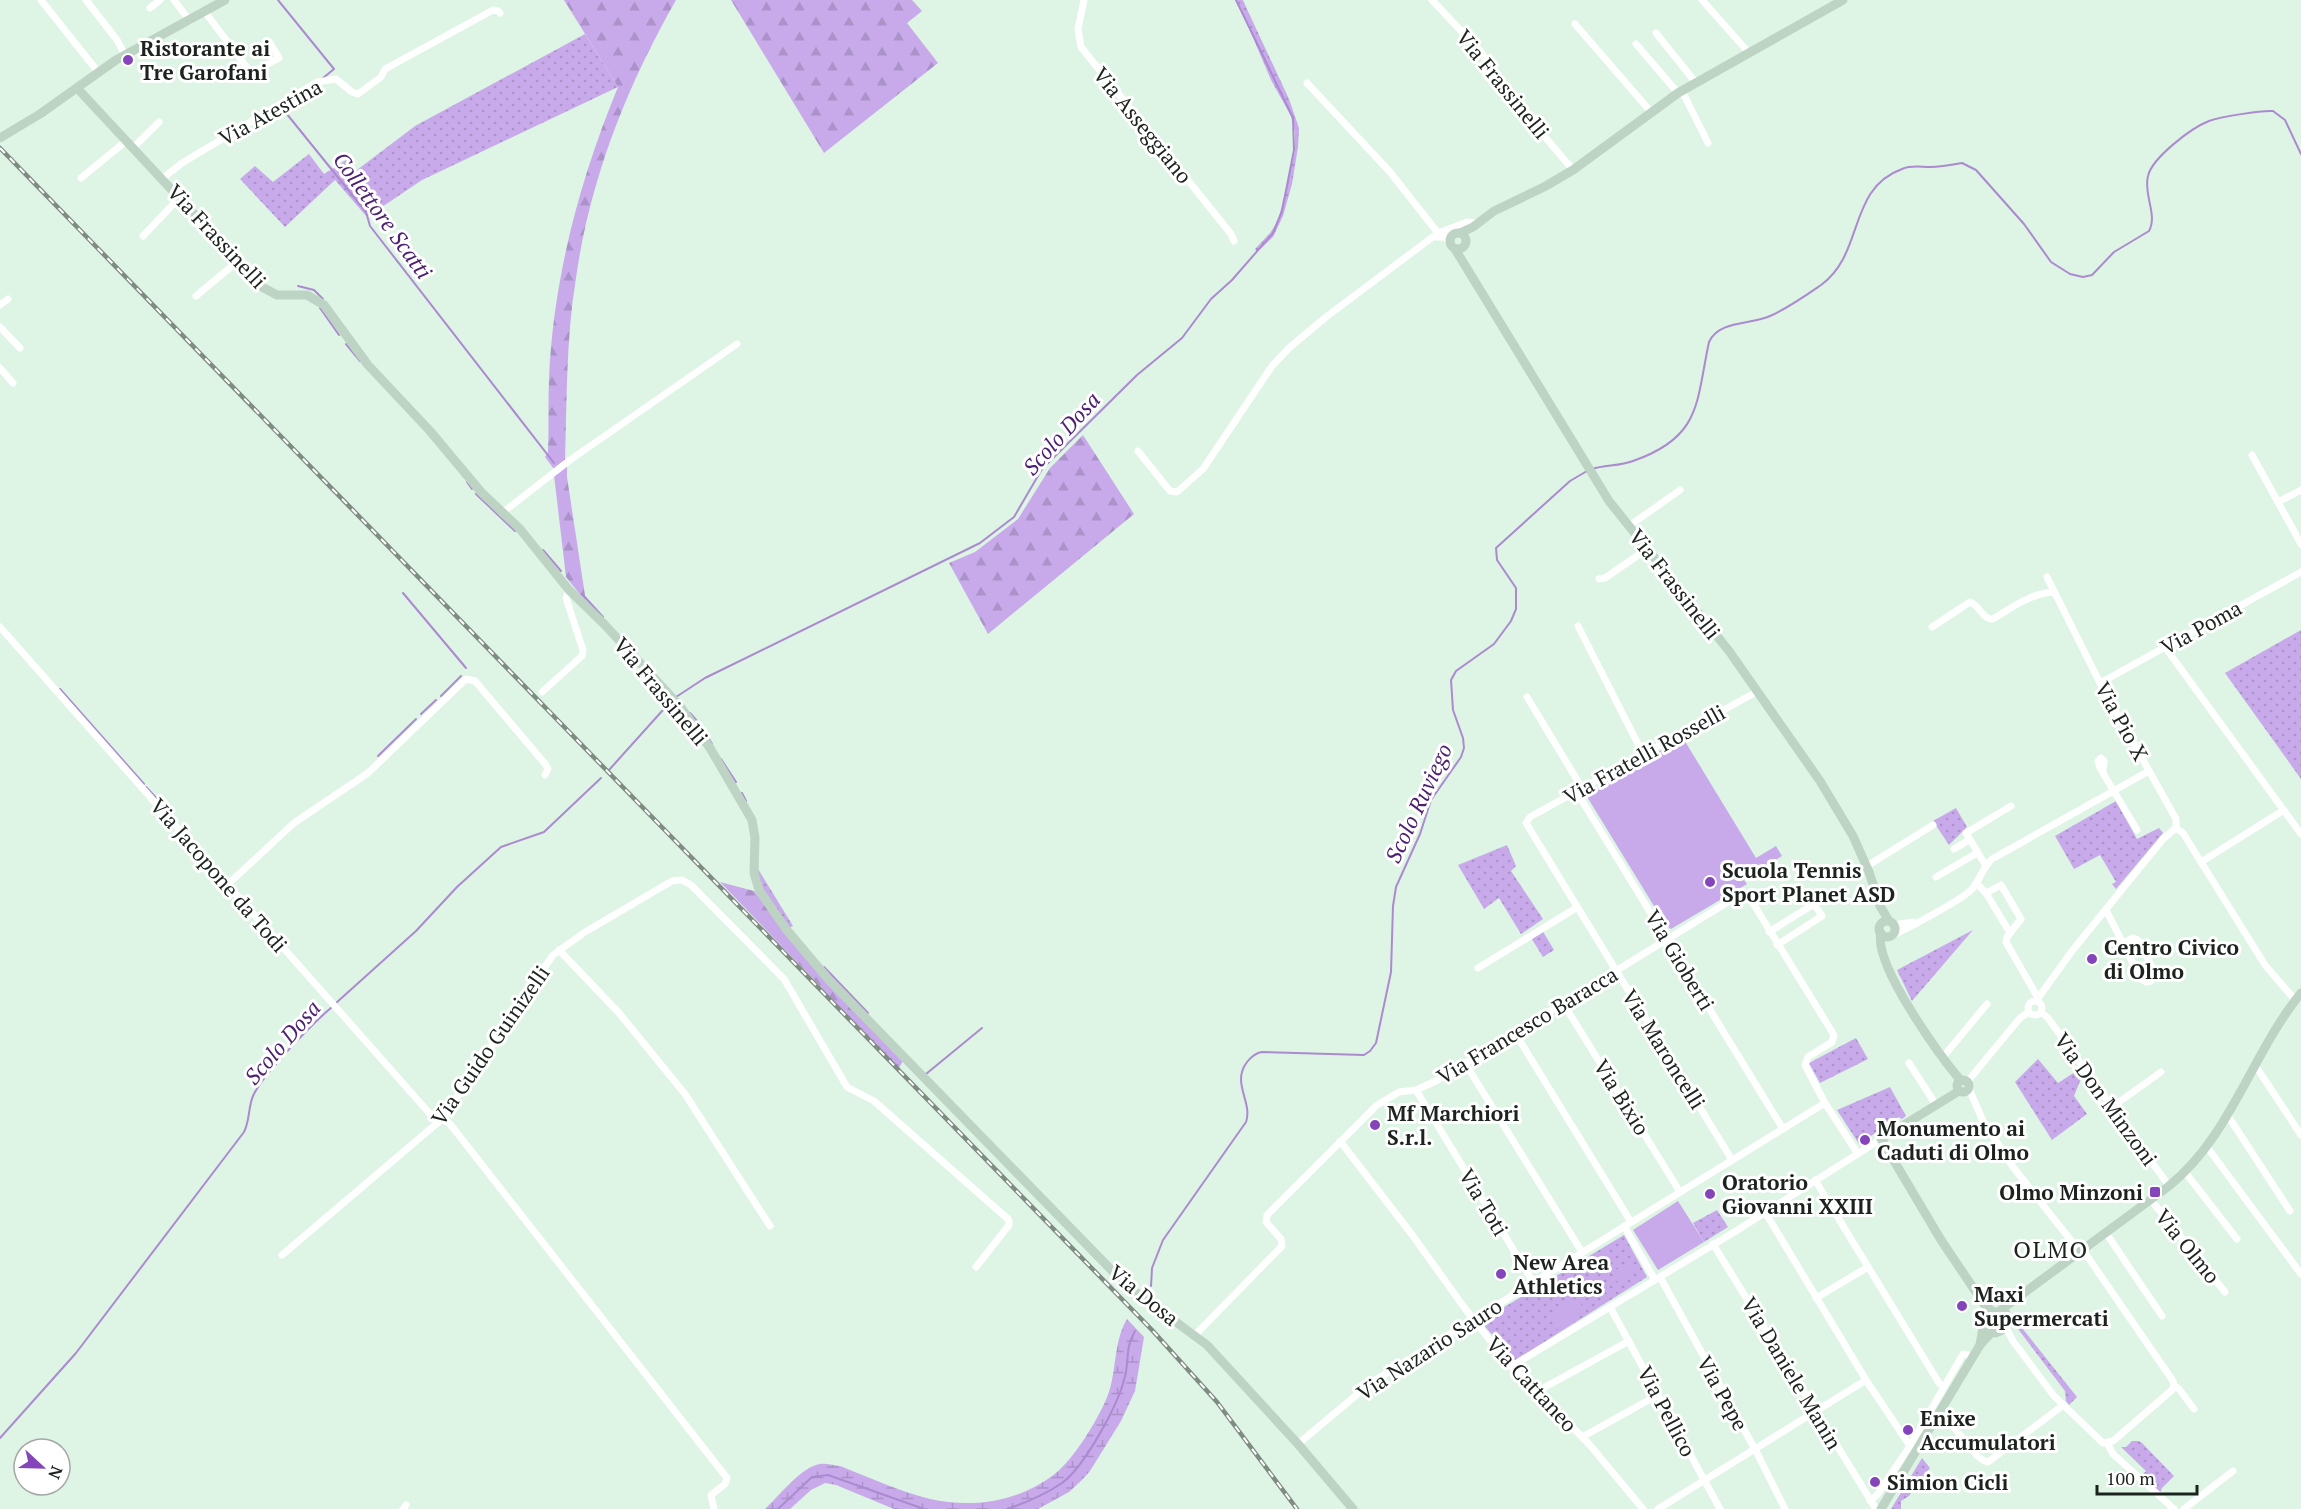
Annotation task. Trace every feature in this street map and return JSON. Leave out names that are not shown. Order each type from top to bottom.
[{"type":"street","points":[[41,0],[98,72]]},
{"type":"street","points":[[86,0],[117,40],[125,55]]},
{"type":"street","points":[[150,8],[160,0]]},
{"type":"street","points":[[174,0],[190,21]]},
{"type":"street","points":[[0,138],[125,55],[225,0]]},
{"type":"street","name":"Via Asseggiano","points":[[1084,0],[1078,29],[1082,47],[1231,234],[1234,241]]},
{"type":"street","name":"Via Frassinelli","points":[[1432,0],[1482,53],[1490,72],[1573,170]]},
{"type":"street","points":[[1702,0],[1749,53]]},
{"type":"street","points":[[1436,236],[1446,232],[1458,241],[1494,211],[1573,170],[1680,92],[1843,0]]},
{"type":"street","name":"Via Atestina","points":[[163,178],[182,163],[317,82],[336,79],[358,94],[381,77],[385,69],[493,10],[500,13]]},
{"type":"street","points":[[205,12],[251,73],[279,58],[270,43]]},
{"type":"street","points":[[1575,24],[1651,112]]},
{"type":"street","points":[[1656,33],[1696,83]]},
{"type":"street","points":[[1636,44],[1680,92],[1708,143]]},
{"type":"street","points":[[1308,83],[1390,172],[1436,236]]},
{"type":"street","name":"Via Frassinelli","points":[[77,88],[267,291],[283,296],[307,295],[324,305],[368,365],[430,430],[481,492],[532,543],[569,590],[676,701],[710,748],[752,820],[755,832],[756,882],[769,907],[829,980],[932,1085]]},
{"type":"street","points":[[81,178],[159,122]]},
{"type":"street","points":[[143,236],[180,197]]},
{"type":"street","points":[[1137,451],[1170,491],[1177,492],[1203,469],[1272,366],[1289,348],[1326,317],[1436,236],[1467,222],[1475,225]]},
{"type":"street","name":"Via Frassinelli","points":[[1458,241],[1466,264],[1592,476],[1758,691],[1825,790],[1853,836],[1867,866],[1888,929],[1880,944],[1896,982],[1923,1030],[1962,1083],[2013,1167],[2081,1251]]},
{"type":"street","points":[[196,296],[238,261]]},
{"type":"street","points":[[0,305],[8,299]]},
{"type":"street","points":[[0,327],[20,348]]},
{"type":"street","points":[[502,513],[570,460],[737,344]]},
{"type":"street","points":[[0,368],[13,383]]},
{"type":"street","points":[[2252,455],[2301,544]]},
{"type":"street","points":[[1629,526],[1680,490]]},
{"type":"street","points":[[2278,502],[2301,490]]},
{"type":"street","points":[[1599,579],[1605,578],[1647,549]]},
{"type":"street","name":"Via Poma","points":[[2100,683],[2301,572]]},
{"type":"street","name":"Via Pio X","points":[[2047,577],[2100,683],[2176,819],[2176,828],[2183,833],[2265,965],[2299,997]]},
{"type":"street","points":[[542,692],[582,656],[583,650],[566,598],[569,590]]},
{"type":"street","points":[[1932,627],[1970,602],[1975,604],[1985,616],[1993,619],[2027,599],[2045,592],[2054,592]]},
{"type":"street","points":[[1578,626],[1643,754]]},
{"type":"street","name":"Via Jacopone da Todi","points":[[0,627],[330,1001],[440,1121],[450,1124],[727,1478],[725,1484],[711,1495],[714,1509]]},
{"type":"street","points":[[2165,647],[2301,834]]},
{"type":"street","points":[[226,885],[294,823],[374,768],[466,679],[474,681],[546,765],[548,769],[545,775]]},
{"type":"street","name":"Via Fratelli Rosselli","points":[[1530,817],[1758,691]]},
{"type":"street","name":"Via Gioberti","points":[[1527,697],[1579,789],[1783,1129]]},
{"type":"street","points":[[2103,771],[2137,830]]},
{"type":"street","points":[[1888,929],[1905,930],[1970,892],[1992,859],[2149,771]]},
{"type":"street","points":[[1986,866],[1969,840],[1967,832],[2011,806]]},
{"type":"street","points":[[2201,861],[2284,810]]},
{"type":"street","name":"Via Maroncelli","points":[[1530,817],[1526,821],[1526,826],[1732,1160]]},
{"type":"street","points":[[1867,866],[1933,825]]},
{"type":"street","points":[[2029,1012],[2028,1004],[2037,1000],[2163,839],[2176,828]]},
{"type":"street","points":[[1954,849],[1969,840]]},
{"type":"street","points":[[1936,877],[1977,853]]},
{"type":"street","name":"Via Guido Guinizelli","points":[[282,1255],[440,1121],[549,960],[559,950],[595,926],[679,879],[692,885],[784,979],[847,1087],[868,1098],[1009,1220],[1009,1224],[976,1268]]},
{"type":"street","points":[[1976,883],[1986,893],[2010,933]]},
{"type":"street","points":[[1986,893],[2001,885],[2021,919],[2006,942],[2037,1000],[2042,1004],[2042,1013],[2036,1016],[2029,1012]]},
{"type":"street","points":[[1668,939],[1743,894],[1751,900],[1834,1035],[1832,1042],[1808,1057],[1805,1062],[1806,1068],[1858,1154]]},
{"type":"street","points":[[1769,932],[1814,904],[1821,916],[1777,945]]},
{"type":"street","points":[[1478,968],[1576,908]]},
{"type":"street","points":[[2106,910],[2123,944],[2141,979],[2146,982],[2151,981],[2155,973],[2138,940],[2133,938],[2123,944]]},
{"type":"street","name":"Via Francesco Baracca","points":[[1195,1335],[1281,1248],[1282,1241],[1267,1223],[1267,1215],[1377,1105],[1399,1092],[1416,1090],[1465,1063],[1668,939]]},
{"type":"street","name":"Via Guido Guinizelli","points":[[559,950],[619,1012],[685,1094],[770,1226]]},
{"type":"street","name":"Via Olmo","points":[[2000,1316],[2010,1305],[2185,1172],[2207,1147],[2282,1017],[2299,997]]},
{"type":"street","name":"Via Bixio","points":[[1563,1003],[1680,1192]]},
{"type":"street","points":[[1943,1058],[1987,1004]]},
{"type":"street","points":[[1512,1366],[1936,1105],[1962,1083],[2020,1018],[2029,1012]]},
{"type":"street","name":"Via Don Minzoni","points":[[2042,1013],[2048,1018],[2169,1186]]},
{"type":"street","points":[[1515,1033],[1631,1222]]},
{"type":"street","points":[[1465,1063],[1582,1252]]},
{"type":"street","points":[[1909,1063],[1936,1105]]},
{"type":"street","points":[[2255,1065],[2301,1135]]},
{"type":"street","points":[[2112,1107],[2161,1072]]},
{"type":"street","name":"Via Dosa","points":[[932,1085],[1126,1286],[1195,1335],[1222,1361],[1298,1444],[1353,1509]]},
{"type":"street","name":"Via Toti","points":[[1416,1090],[1533,1282]]},
{"type":"street","name":"Via Nazario Sauro","points":[[1298,1444],[1372,1382],[1826,1102]]},
{"type":"street","points":[[2225,1117],[2230,1119],[2290,1212]]},
{"type":"street","points":[[1881,1139],[1941,1240],[1984,1304],[2000,1316],[2013,1341],[2062,1406],[2099,1440],[2107,1443],[2113,1454],[2174,1509]]},
{"type":"street","name":"Via Cattaneo","points":[[1340,1141],[1473,1319],[1536,1392],[1582,1437],[1643,1509]]},
{"type":"street","points":[[2207,1147],[2301,1274]]},
{"type":"street","name":"Via Olmo","points":[[2185,1172],[2237,1239]]},
{"type":"street","points":[[1815,1180],[1939,1383],[1944,1387]]},
{"type":"street","name":"Via Olmo","points":[[2151,1200],[2225,1292]]},
{"type":"street","points":[[1765,1212],[1866,1380],[1913,1448]]},
{"type":"street","name":"Via Pepe","points":[[1624,1226],[1657,1278],[1755,1449],[1785,1509]]},
{"type":"street","points":[[2106,1233],[2162,1316]]},
{"type":"street","name":"Via Daniele Manin","points":[[1713,1244],[1876,1509]]},
{"type":"street","points":[[2081,1251],[2173,1381],[2174,1386],[2179,1389],[2194,1409]]},
{"type":"street","points":[[1816,1298],[1868,1267]]},
{"type":"street","points":[[1984,1304],[1988,1328]]},
{"type":"street","name":"Via Pellico","points":[[1610,1307],[1720,1509]]},
{"type":"street","points":[[1870,1501],[1939,1413],[1980,1345],[1988,1328],[1988,1313],[2000,1316]]},
{"type":"street","points":[[1988,1328],[2002,1330],[2000,1316]]},
{"type":"street","points":[[1988,1328],[2013,1341]]},
{"type":"street","name":"Via Pellico","points":[[1536,1392],[1629,1341]]},
{"type":"street","points":[[1881,1509],[1963,1354],[1973,1356]]},
{"type":"street","name":"Via Pellico","points":[[1658,1509],[1866,1380]]},
{"type":"street","points":[[2107,1443],[2117,1437],[2174,1386]]},
{"type":"street","points":[[1582,1437],[1658,1395]]},
{"type":"street","points":[[1939,1413],[1950,1421],[1980,1460],[1988,1462],[2062,1406]]},
{"type":"street","points":[[2184,1509],[2233,1471]]},
{"type":"green space","points":[[564,0],[676,0],[627,100],[601,169],[591,205],[582,241],[570,323],[565,460],[554,469],[545,457],[548,452],[549,379],[556,304],[581,193],[618,87]]},
{"type":"green space","points":[[731,0],[912,0],[922,11],[907,23],[938,63],[824,153]]},
{"type":"green space","points":[[1237,0],[1243,0],[1289,99],[1299,128],[1292,184],[1283,216],[1273,237],[1257,252],[1255,249],[1278,221],[1295,151],[1295,132],[1291,116],[1271,80]]},
{"type":"green space","points":[[585,34],[618,87],[422,180],[367,217],[335,180],[285,227],[240,179],[255,166],[273,182],[309,154],[324,174],[346,160],[357,170],[415,126]]},
{"type":"green space","points":[[1083,435],[1134,514],[988,634],[949,563],[975,552],[1018,519],[1050,468]]},
{"type":"green space","points":[[567,466],[586,602],[566,577],[554,475]]},
{"type":"green space","points":[[2301,630],[2301,779],[2225,673]]},
{"type":"green space","points":[[1683,738],[1756,858],[1776,846],[1782,856],[1744,880],[1747,884],[1671,929],[1665,924],[1586,795],[1609,779]]},
{"type":"green space","points":[[2116,801],[2137,839],[2159,828],[2163,833],[2116,889],[2112,884],[2116,882],[2100,855],[2074,869],[2055,836]]},
{"type":"green space","points":[[1956,808],[1967,827],[1949,845],[1933,821]]},
{"type":"green space","points":[[1507,845],[1516,866],[1511,871],[1543,919],[1521,934],[1499,898],[1484,909],[1458,865]]},
{"type":"green space","points":[[755,864],[793,926],[789,928],[762,893]]},
{"type":"green space","points":[[720,882],[754,891],[854,1011],[843,1010]]},
{"type":"green space","points":[[1542,930],[1554,950],[1543,957],[1530,936]]},
{"type":"green space","points":[[1973,930],[1912,1001],[1897,970]]},
{"type":"green space","points":[[843,1010],[854,1011],[903,1061],[899,1068]]},
{"type":"green space","points":[[1856,1038],[1868,1059],[1820,1083],[1809,1063]]},
{"type":"green space","points":[[2038,1059],[2058,1083],[2078,1070],[2082,1076],[2074,1096],[2087,1114],[2052,1140],[2015,1082]]},
{"type":"green space","points":[[1890,1087],[1906,1116],[1902,1119],[1899,1117],[1859,1144],[1837,1110]]},
{"type":"green space","points":[[1678,1201],[1704,1242],[1658,1270],[1633,1230]]},
{"type":"green space","points":[[1717,1210],[1728,1227],[1704,1242],[1693,1223]]},
{"type":"green space","points":[[1624,1235],[1647,1277],[1514,1361],[1483,1324],[1483,1320]]},
{"type":"green space","points":[[1631,1262],[1636,1268],[1633,1276],[1621,1282],[1616,1281],[1613,1274],[1615,1270]]},
{"type":"green space","points":[[1577,1298],[1586,1312],[1557,1330],[1549,1315]]},
{"type":"green space","points":[[1127,1319],[1144,1337],[1135,1391],[1121,1421],[1082,1480],[1069,1492],[1038,1509],[894,1509],[836,1485],[825,1483],[811,1490],[790,1509],[765,1509],[803,1472],[822,1464],[840,1466],[907,1492],[946,1502],[980,1503],[996,1500],[1042,1483],[1070,1459],[1101,1411],[1109,1392],[1119,1339]]},
{"type":"green space","points":[[2015,1319],[2077,1397],[2069,1405],[2065,1391],[2015,1325]]},
{"type":"green space","points":[[2132,1441],[2142,1443],[2174,1476],[2160,1493],[2141,1476],[2146,1471],[2121,1447],[2126,1447]]},
{"type":"green space","points":[[1922,1458],[1930,1468],[1909,1496],[1901,1501],[1901,1509],[1891,1509]]},
{"type":"waterway","name":"Collettore Scatti","points":[[278,0],[334,69],[323,78]]},
{"type":"waterway","name":"Scolo Dosa","points":[[676,697],[705,678],[980,543],[1014,517],[1042,469],[1137,375],[1182,338],[1211,299],[1232,280],[1273,233],[1282,211],[1294,150],[1293,118],[1236,0]]},
{"type":"waterway","name":"Collettore Scatti","points":[[289,103],[282,108],[366,212],[370,226],[554,463]]},
{"type":"waterway","name":"Scolo Ruviego","points":[[1592,469],[1633,461],[1672,441],[1684,429],[1692,415],[1709,342],[1714,335],[1728,326],[1770,316],[1790,306],[1821,285],[1835,272],[1844,256],[1872,191],[1885,178],[1902,169],[1962,163],[1976,170],[2024,224],[2051,262],[2070,274],[2083,277],[2092,275],[2114,252],[2149,231],[2152,218],[2147,183],[2151,169],[2173,144],[2201,125],[2214,119],[2273,111],[2285,120],[2301,154]]},
{"type":"waterway","points":[[210,239],[230,261]]},
{"type":"waterway","points":[[298,286],[314,290],[323,299]]},
{"type":"waterway","points":[[320,308],[339,335]]},
{"type":"waterway","points":[[346,344],[360,361]]},
{"type":"waterway","name":"Scolo Ruviego","points":[[1151,1286],[1152,1268],[1163,1240],[1246,1122],[1247,1107],[1241,1077],[1250,1058],[1262,1052],[1364,1055],[1376,1043],[1391,972],[1393,906],[1396,887],[1420,834],[1431,800],[1461,757],[1464,748],[1463,738],[1453,710],[1451,680],[1456,671],[1494,644],[1511,621],[1516,609],[1516,588],[1497,560],[1496,548],[1570,481],[1587,471]]},
{"type":"waterway","points":[[467,482],[472,489]]},
{"type":"waterway","points":[[476,494],[515,531]]},
{"type":"waterway","points":[[543,550],[561,571]]},
{"type":"waterway","points":[[403,593],[466,668]]},
{"type":"waterway","points":[[582,594],[603,617]]},
{"type":"waterway","points":[[441,696],[461,676]]},
{"type":"waterway","points":[[60,689],[144,784]]},
{"type":"waterway","points":[[421,714],[436,700]]},
{"type":"waterway","name":"Scolo Dosa","points":[[609,770],[671,701]]},
{"type":"waterway","points":[[690,713],[697,721]]},
{"type":"waterway","points":[[378,756],[416,719]]},
{"type":"waterway","points":[[704,731],[712,744]]},
{"type":"waterway","points":[[721,759],[736,782]]},
{"type":"waterway","name":"Scolo Dosa","points":[[336,1003],[416,931],[457,887],[501,847],[544,832],[601,778]]},
{"type":"waterway","points":[[146,787],[160,802]]},
{"type":"waterway","points":[[742,793],[746,801]]},
{"type":"waterway","points":[[824,967],[868,1013]]},
{"type":"waterway","name":"Scolo Dosa","points":[[0,1438],[76,1353],[244,1132],[253,1096],[266,1075],[332,1007]]},
{"type":"waterway","points":[[926,1074],[982,1028]]},
{"type":"waterway","name":"Scolo Ruviego","points":[[1007,1509],[1056,1487],[1080,1464],[1099,1436],[1120,1392],[1126,1374],[1129,1344],[1135,1331]]},
{"type":"waterway","name":"Scolo Ruviego","points":[[778,1509],[812,1477],[828,1475],[924,1509]]},
{"type":"railway","points":[[0,148],[1152,1330],[1217,1402],[1297,1509]]},
{"type":"place","name":"Ristorante ai Tre Garofani","points":[[128,60]]},
{"type":"place","name":"Scuola Tennis Sport Planet ASD","points":[[1710,882]]},
{"type":"place","name":"Centro Civico di Olmo","points":[[2092,959]]},
{"type":"place","name":"Mf Marchiori S.r.l.","points":[[1375,1125]]},
{"type":"place","name":"Monumento ai Caduti di Olmo","points":[[1865,1140]]},
{"type":"place","name":"Olmo Minzoni","points":[[2155,1192]]},
{"type":"place","name":"Oratorio Giovanni XXIII","points":[[1710,1194]]},
{"type":"place","name":"New Area Athletics","points":[[1501,1274]]},
{"type":"place","name":"Maxi Supermercati","points":[[1962,1306]]},
{"type":"place","name":"Enixe Accumulatori","points":[[1908,1430]]},
{"type":"place","name":"Simion Cicli","points":[[1875,1482]]},
{"type":"district","name":"OLMO","points":[[2051,1249]]}]
